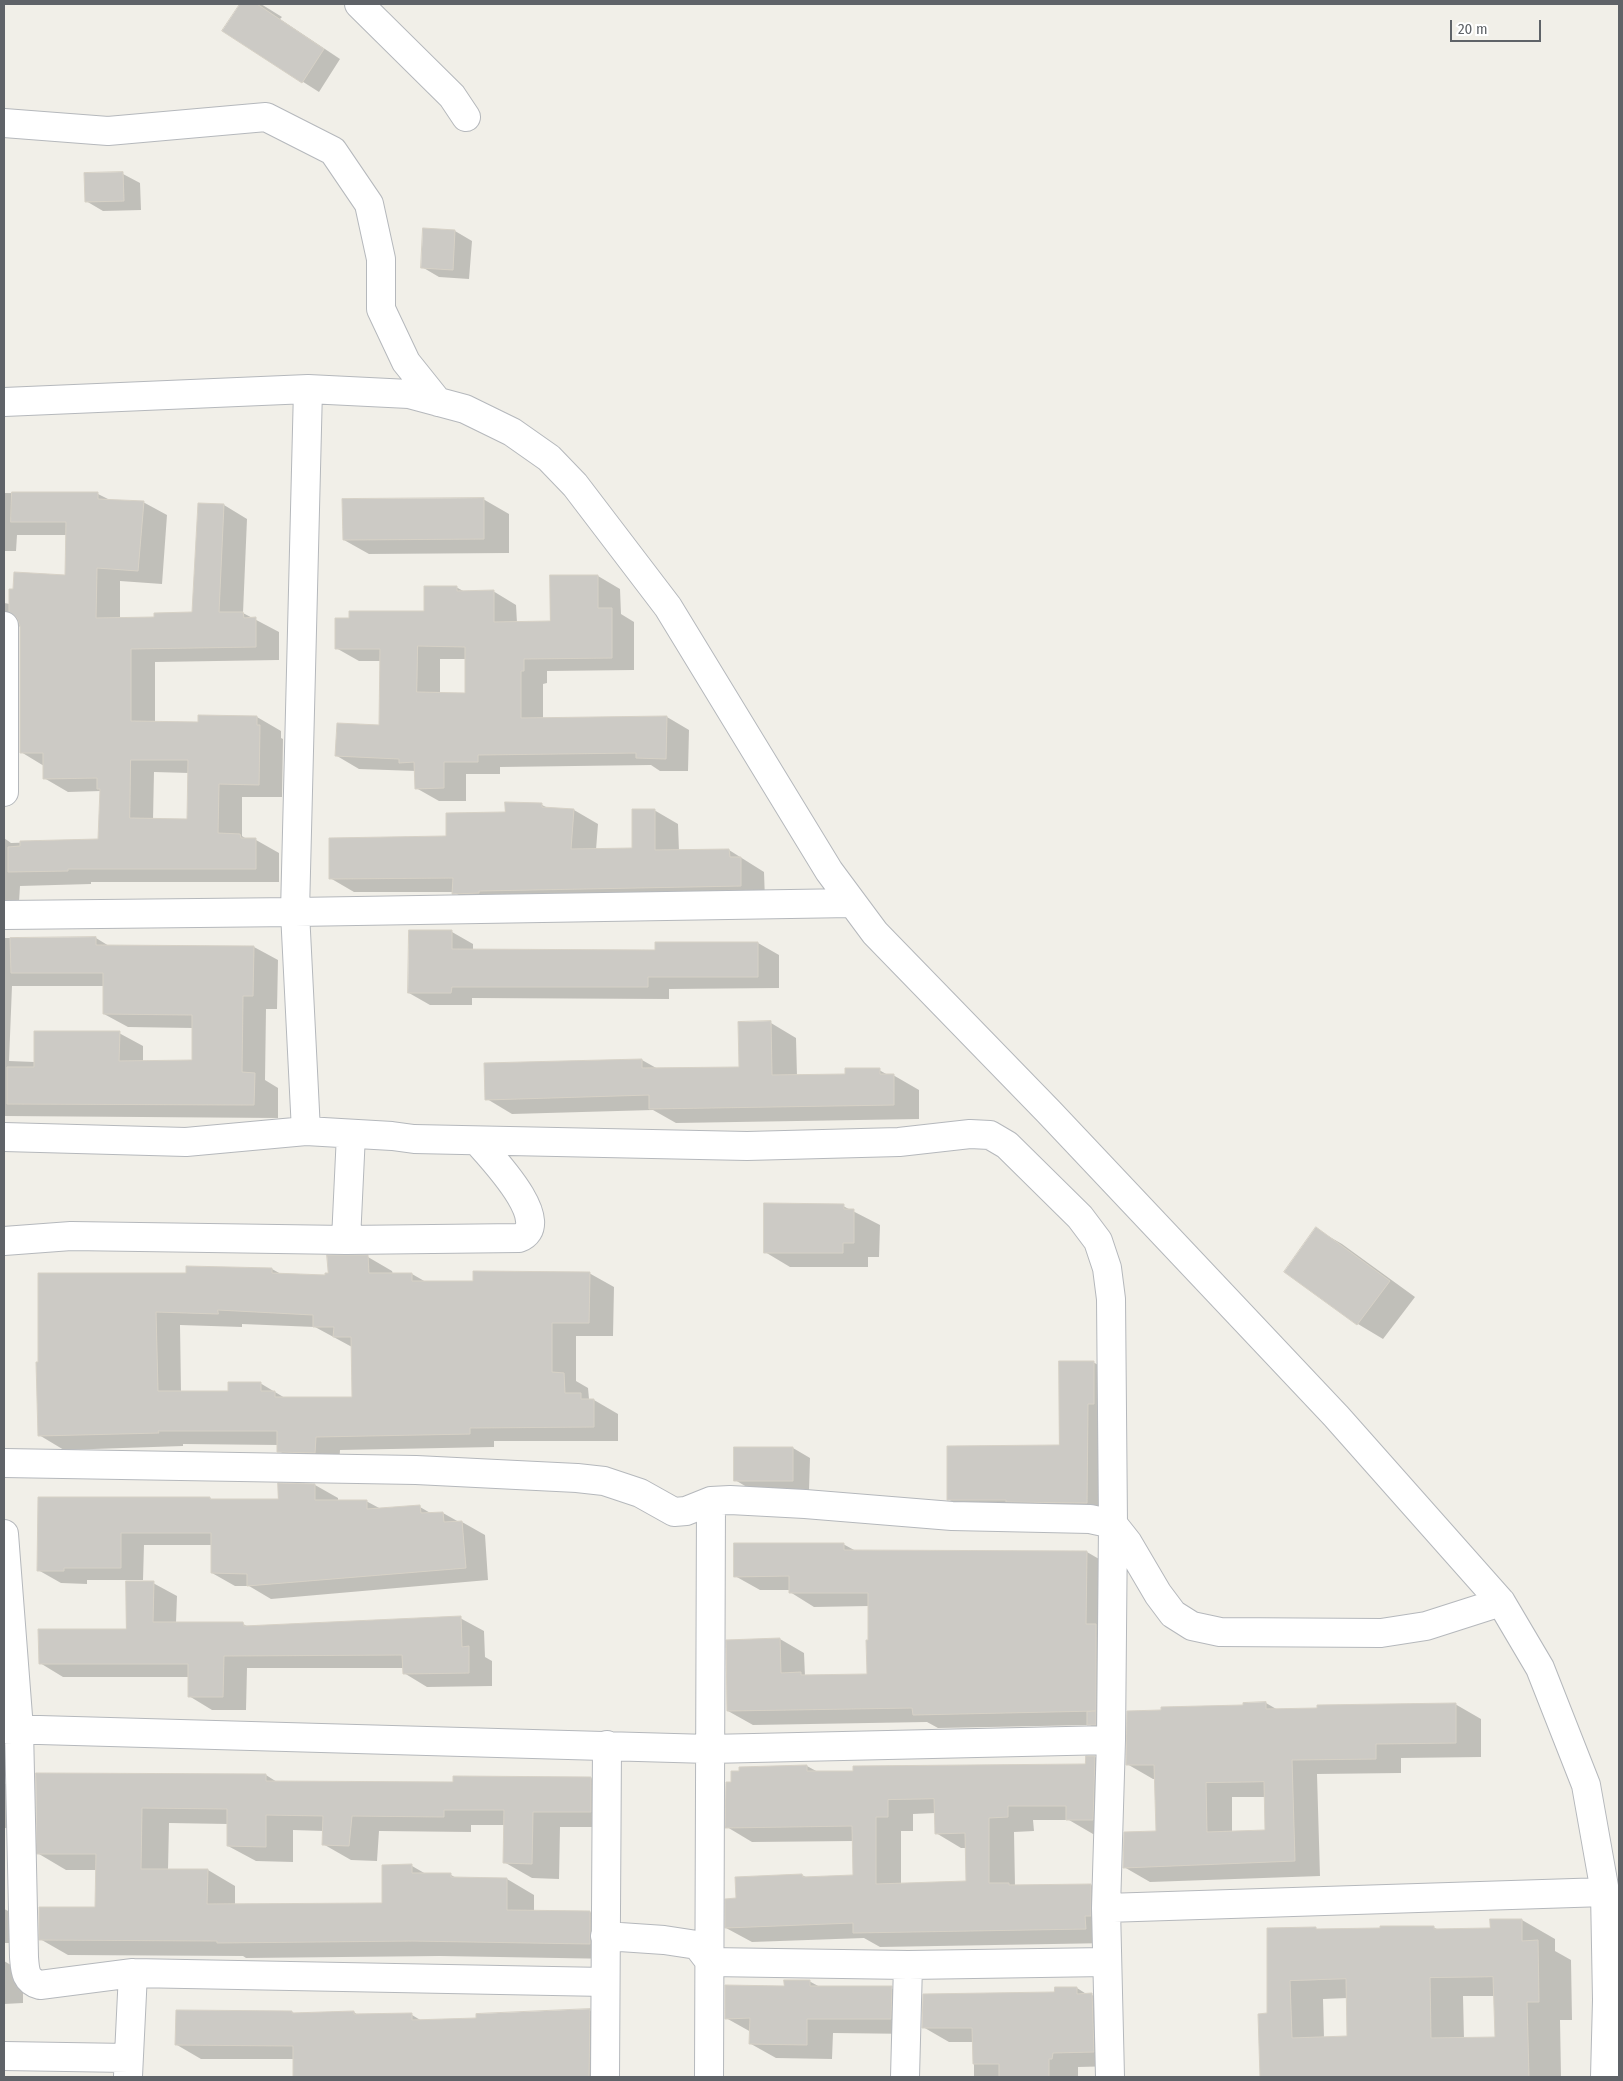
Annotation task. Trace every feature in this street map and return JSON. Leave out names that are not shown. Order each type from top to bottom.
[{"type":"street","points":[[359,4],[452,96],[466,117]]},
{"type":"street","points":[[4,123],[108,131],[266,117],[333,151],[369,204],[381,259],[381,309],[406,362],[438,402]]},
{"type":"street","points":[[306,1131],[295,912],[308,389]]},
{"type":"street","points":[[4,402],[308,389],[409,394],[465,409],[512,432],[549,458],[575,485],[668,607],[829,871],[875,933],[1049,1112],[1336,1416],[1501,1602],[1540,1668],[1586,1785],[1605,1892],[1608,2000],[1605,2077]]},
{"type":"street","points":[[4,626],[4,792]]},
{"type":"street","points":[[4,915],[852,903]]},
{"type":"street","points":[[4,1137],[186,1142],[306,1131],[414,1139],[747,1146],[899,1142],[970,1134],[990,1135],[1007,1145],[1080,1216],[1098,1241],[1107,1268],[1111,1299],[1113,1524],[1111,1740],[1106,1908],[1110,2077]]},
{"type":"street","points":[[346,1240],[351,1134]]},
{"type":"street","points":[[4,1241],[71,1236],[346,1240],[519,1238],[527,1233],[530,1226],[530,1216],[526,1205],[511,1181],[477,1141]]},
{"type":"street","points":[[4,1463],[416,1470],[578,1478],[604,1481],[640,1493],[674,1512],[686,1511],[711,1501],[730,1500],[952,1516],[1090,1519],[1113,1524],[1128,1543],[1158,1594],[1173,1614],[1192,1626],[1220,1632],[1382,1633],[1426,1626],[1501,1602]]},
{"type":"street","points":[[710,2077],[709,1749],[711,1501]]},
{"type":"street","points":[[4,1534],[11,1729],[24,1957],[28,1979],[33,1983],[40,1985],[132,1973],[605,1982]]},
{"type":"street","points":[[11,1729],[709,1749],[1111,1740]]},
{"type":"street","points":[[605,2077],[607,1745]]},
{"type":"street","points":[[1106,1908],[1605,1892]]},
{"type":"street","points":[[605,1936],[664,1940],[697,1945],[710,1962]]},
{"type":"street","points":[[710,1962],[908,1966],[1106,1962]]},
{"type":"street","points":[[905,2077],[908,1966]]},
{"type":"street","points":[[4,2056],[128,2068],[132,1973]]},
{"type":"building","points":[[240,4],[257,4],[324,49],[302,83],[222,31]]},
{"type":"building","points":[[123,172],[124,201],[85,202],[84,173]]},
{"type":"building","points":[[423,228],[455,230],[453,270],[421,268]]},
{"type":"building","points":[[12,492],[98,492],[98,499],[144,501],[138,571],[97,568],[96,618],[154,617],[154,613],[192,612],[198,503],[224,504],[219,612],[243,612],[244,618],[256,617],[256,647],[131,649],[131,721],[198,722],[198,715],[257,716],[257,725],[260,725],[259,785],[219,784],[218,833],[240,834],[241,838],[256,838],[256,869],[68,869],[68,871],[8,872],[8,847],[20,846],[20,841],[98,839],[100,789],[97,789],[97,778],[43,779],[43,753],[20,753],[20,626],[17,618],[9,612],[9,589],[13,589],[14,572],[65,575],[66,522],[11,522]],"holes":[[[131,760],[188,760],[187,819],[130,818]]]},
{"type":"building","points":[[484,498],[484,539],[343,540],[342,499]]},
{"type":"building","points":[[550,575],[598,575],[598,608],[612,608],[612,658],[524,659],[524,671],[521,671],[521,718],[667,716],[666,759],[636,758],[636,753],[478,755],[478,762],[444,762],[444,788],[415,789],[414,762],[399,763],[399,759],[335,756],[337,723],[379,725],[380,649],[335,649],[335,618],[349,618],[349,611],[424,611],[424,586],[457,586],[457,591],[494,590],[494,622],[550,621]],"holes":[[[418,646],[465,647],[465,693],[417,692]]]},
{"type":"building","points":[[505,802],[542,803],[542,807],[574,809],[571,849],[632,848],[632,809],[655,809],[655,850],[729,849],[730,857],[741,857],[741,886],[479,891],[479,893],[452,894],[453,878],[329,879],[329,838],[446,836],[446,813],[505,812]]},
{"type":"building","points":[[409,930],[452,930],[452,949],[655,950],[655,942],[758,942],[758,977],[648,977],[648,987],[452,987],[451,993],[408,993]]},
{"type":"building","points":[[96,937],[96,945],[254,946],[253,996],[243,996],[242,1072],[255,1073],[254,1105],[7,1104],[7,1067],[34,1067],[34,1031],[120,1031],[119,1061],[192,1060],[192,1015],[103,1014],[103,973],[11,973],[10,938]]},
{"type":"building","points":[[771,1021],[772,1075],[845,1074],[845,1068],[880,1068],[880,1074],[894,1074],[894,1105],[649,1109],[649,1095],[485,1100],[484,1063],[642,1059],[642,1068],[739,1067],[738,1022]]},
{"type":"building","points":[[764,1203],[844,1204],[844,1209],[854,1209],[854,1243],[843,1243],[843,1253],[764,1253]]},
{"type":"building","points":[[1316,1227],[1390,1281],[1357,1325],[1284,1272]]},
{"type":"building","points":[[327,1255],[368,1255],[369,1273],[412,1273],[412,1281],[473,1281],[473,1271],[590,1272],[589,1323],[552,1323],[552,1372],[564,1373],[565,1393],[581,1393],[581,1399],[594,1399],[594,1427],[470,1428],[470,1434],[316,1437],[315,1453],[277,1452],[277,1431],[158,1431],[159,1433],[38,1436],[36,1362],[38,1362],[38,1273],[186,1273],[186,1266],[272,1268],[272,1273],[325,1275],[325,1273],[328,1273]],"holes":[[[218,1310],[313,1315],[313,1327],[334,1327],[333,1337],[351,1337],[352,1397],[275,1397],[275,1391],[261,1391],[261,1382],[228,1382],[228,1391],[158,1391],[156,1312],[218,1314]]]},
{"type":"building","points":[[1059,1361],[1094,1361],[1094,1404],[1088,1404],[1087,1503],[947,1500],[947,1446],[1059,1445]]},
{"type":"building","points":[[734,1447],[793,1447],[793,1481],[734,1481]]},
{"type":"building","points":[[278,1483],[315,1484],[315,1500],[367,1500],[367,1509],[420,1505],[421,1513],[443,1512],[444,1522],[462,1521],[466,1568],[247,1586],[247,1574],[211,1573],[211,1533],[121,1533],[121,1568],[64,1568],[64,1571],[37,1571],[38,1497],[278,1499]]},
{"type":"building","points":[[734,1543],[844,1543],[844,1550],[1087,1551],[1086,1624],[1096,1624],[1096,1711],[913,1715],[912,1708],[727,1711],[726,1640],[780,1638],[781,1673],[801,1672],[801,1675],[867,1674],[868,1593],[789,1593],[789,1576],[734,1577]]},
{"type":"building","points":[[126,1581],[154,1581],[153,1622],[243,1622],[244,1626],[461,1616],[462,1647],[469,1646],[469,1673],[403,1674],[402,1655],[224,1656],[223,1697],[188,1697],[188,1664],[39,1664],[38,1629],[126,1629]]},
{"type":"building","points":[[1266,1702],[1266,1709],[1317,1708],[1317,1705],[1456,1703],[1456,1743],[1376,1744],[1376,1759],[1292,1760],[1295,1861],[1123,1868],[1124,1832],[1156,1831],[1154,1765],[1126,1765],[1127,1711],[1161,1710],[1161,1707],[1243,1705],[1243,1703]],"holes":[[[1264,1782],[1265,1830],[1207,1832],[1206,1783]]]},
{"type":"building","points":[[1096,1711],[1096,1725],[1087,1725],[1087,1712]]},
{"type":"building","points":[[1086,1756],[1095,1756],[1093,1820],[1066,1820],[1066,1806],[1008,1806],[1008,1817],[989,1818],[989,1883],[1009,1883],[1009,1885],[1091,1884],[1091,1916],[1085,1916],[1086,1929],[853,1933],[853,1923],[725,1928],[725,1899],[736,1898],[735,1877],[802,1874],[803,1877],[853,1875],[852,1826],[725,1828],[726,1782],[731,1782],[731,1771],[739,1771],[739,1767],[807,1765],[807,1771],[853,1771],[853,1766],[1085,1764]],"holes":[[[934,1799],[935,1834],[965,1833],[966,1881],[876,1884],[876,1817],[888,1817],[888,1800]]]},
{"type":"building","points":[[36,1773],[266,1774],[266,1781],[453,1782],[453,1776],[591,1777],[591,1812],[533,1812],[532,1864],[503,1863],[504,1810],[444,1810],[444,1817],[352,1816],[349,1846],[322,1845],[323,1816],[266,1815],[266,1847],[227,1846],[227,1809],[142,1808],[141,1869],[208,1869],[207,1904],[382,1903],[382,1865],[412,1864],[412,1873],[451,1873],[451,1877],[507,1878],[507,1910],[590,1911],[590,1944],[412,1941],[217,1943],[217,1941],[39,1940],[39,1907],[95,1907],[96,1854],[37,1854]]},
{"type":"building","points":[[1490,1919],[1522,1919],[1522,1941],[1538,1940],[1539,2002],[1527,2002],[1529,2077],[1260,2077],[1258,2014],[1267,2013],[1267,1928],[1316,1927],[1316,1929],[1434,1926],[1434,1929],[1490,1928]],"holes":[[[1493,1977],[1495,2037],[1431,2038],[1430,1978]],[[1346,1979],[1347,2036],[1292,2038],[1290,1981]]]},
{"type":"building","points":[[784,1980],[810,1980],[810,1986],[892,1986],[891,2019],[807,2019],[807,2045],[749,2044],[750,2018],[725,2019],[725,1985],[784,1986]]},
{"type":"building","points":[[1055,1987],[1077,1987],[1077,1994],[1092,1993],[1094,2052],[1053,2053],[1052,2059],[1049,2059],[1049,2077],[999,2077],[999,2064],[973,2064],[972,2028],[922,2028],[923,1994],[1054,1992]]},
{"type":"building","points":[[590,2009],[589,2077],[293,2077],[293,2046],[175,2045],[176,2010],[292,2011],[292,2013],[354,2011],[354,2014],[412,2013],[412,2020],[476,2018],[476,2014]]}]
